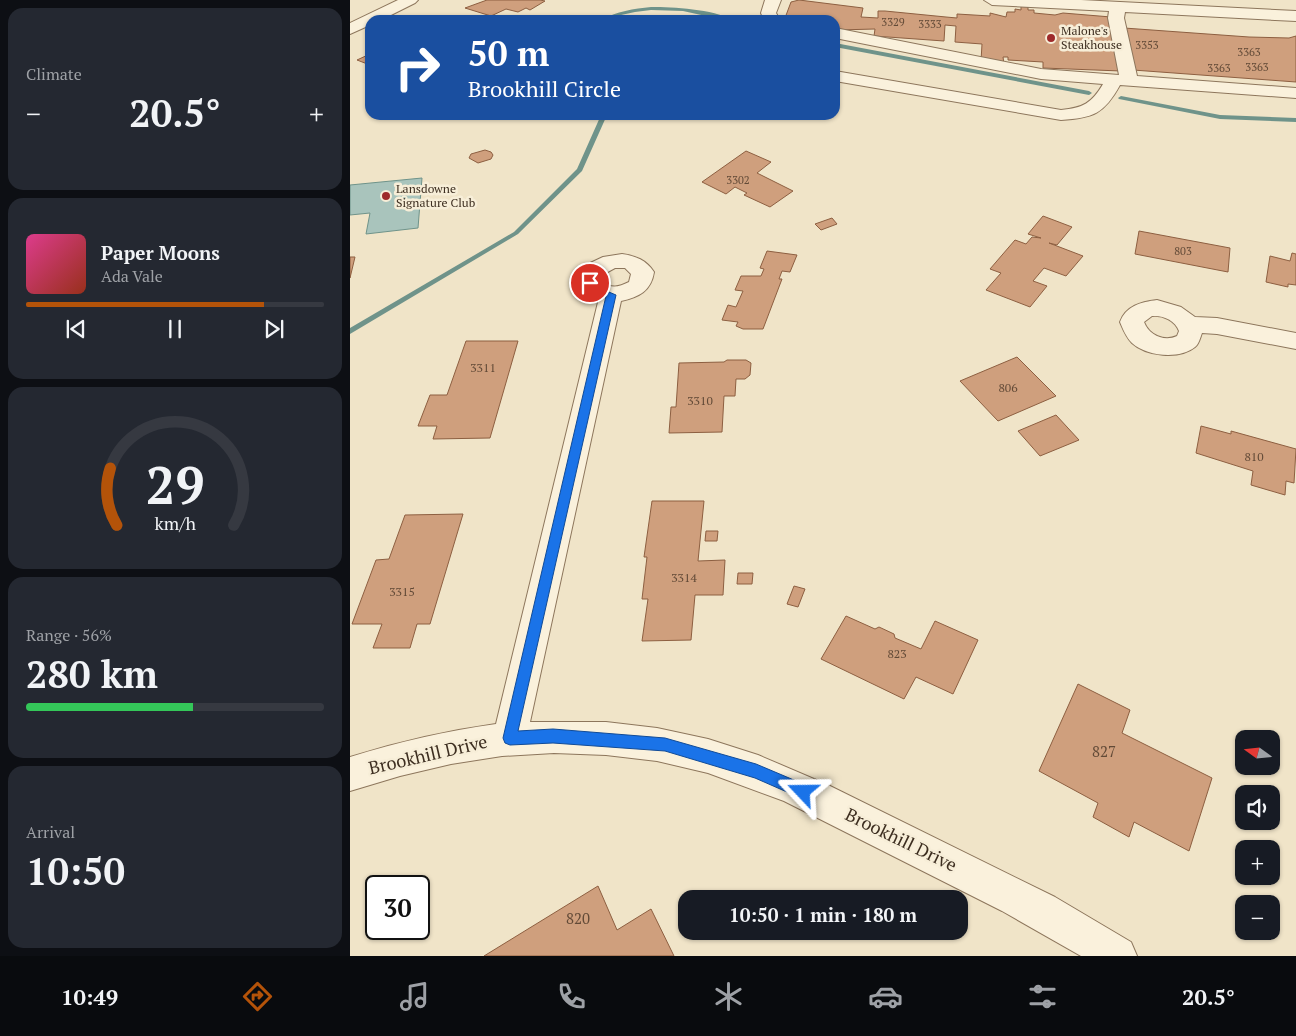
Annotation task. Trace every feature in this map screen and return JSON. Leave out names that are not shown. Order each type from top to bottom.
[{"type":"street","points":[[379,15],[410,0]]},
{"type":"street","points":[[768,15],[768,10],[773,0]]},
{"type":"street","points":[[992,0],[1118,7],[1170,5],[1240,7],[1277,15],[1296,16]]},
{"type":"street","points":[[1272,0],[1277,15]]},
{"type":"street","points":[[840,77],[1061,115],[1091,110],[1101,104],[1122,80],[1116,18],[1118,7]]},
{"type":"street","points":[[350,29],[365,22]]},
{"type":"street","points":[[840,34],[1009,69],[1122,80],[1296,93]]},
{"type":"street","points":[[510,738],[611,295]]},
{"type":"street","points":[[1190,325],[1216,326],[1296,341]]},
{"type":"street","name":"Brookhill Drive","points":[[350,774],[426,752],[510,738],[553,736],[665,744],[756,772],[803,792],[1020,899],[1117,956]]},
{"type":"water","name":"Lansdowne Signature Club","points":[[422,178],[418,228],[366,234],[370,213],[350,215],[350,185]]},
{"type":"building","points":[[487,0],[545,1],[530,10],[526,8],[518,12],[506,9],[493,15],[465,8]]},
{"type":"building","points":[[799,0],[863,8],[861,17],[878,18],[878,11],[957,18],[957,14],[990,16],[990,13],[1006,17],[1007,12],[1015,12],[1015,9],[1021,10],[1021,6],[1028,6],[1028,10],[1034,10],[1034,13],[1055,15],[1063,13],[1111,17],[1121,71],[1043,68],[1043,62],[1008,60],[1008,57],[1003,57],[1004,64],[981,61],[982,44],[955,42],[956,26],[945,25],[944,41],[874,36],[875,29],[840,30],[840,15],[786,15],[791,2]]},
{"type":"building","points":[[1124,28],[1249,37],[1289,38],[1296,36],[1296,82],[1133,70]]},
{"type":"building","points":[[365,56],[365,63],[357,60]]},
{"type":"building","points":[[485,150],[493,155],[491,159],[478,163],[469,158],[471,154]]},
{"type":"building","points":[[746,151],[771,162],[757,173],[793,191],[770,207],[744,195],[747,193],[735,187],[726,194],[702,182]]},
{"type":"building","points":[[1043,216],[1072,227],[1057,245],[1049,243],[1083,256],[1066,276],[1044,268],[1033,281],[1047,286],[1030,307],[986,290],[1001,273],[990,269],[1015,240],[1026,244],[1032,237],[1041,238],[1028,234]]},
{"type":"building","points":[[832,218],[837,224],[821,230],[815,224]]},
{"type":"building","points":[[1139,231],[1230,248],[1228,272],[1135,254]]},
{"type":"building","points":[[767,251],[797,255],[790,272],[782,271],[779,279],[782,279],[763,329],[743,329],[736,326],[738,322],[722,320],[728,305],[736,307],[743,291],[735,290],[741,276],[761,276],[764,269],[760,268]]},
{"type":"building","points":[[1292,253],[1296,254],[1296,285],[1288,284],[1288,287],[1266,282],[1270,256],[1290,261]]},
{"type":"building","points":[[350,257],[355,257],[350,278]]},
{"type":"building","points":[[466,341],[518,341],[490,438],[433,439],[437,426],[418,426],[430,395],[447,395]]},
{"type":"building","points":[[1017,357],[1056,396],[998,421],[960,381]]},
{"type":"building","points":[[727,360],[746,360],[751,363],[750,375],[745,379],[736,379],[735,396],[724,396],[722,432],[669,433],[671,407],[676,407],[679,363],[724,362]]},
{"type":"building","points":[[1056,415],[1079,440],[1040,456],[1018,431]]},
{"type":"building","points":[[1201,426],[1231,434],[1231,431],[1296,449],[1294,483],[1286,481],[1285,495],[1251,485],[1253,471],[1196,453]]},
{"type":"building","points":[[652,501],[704,501],[698,561],[725,560],[723,595],[695,595],[691,640],[642,641],[648,599],[642,599],[647,557],[644,557]]},
{"type":"building","points":[[463,514],[430,624],[417,624],[410,648],[373,648],[382,624],[352,624],[376,560],[389,559],[405,515]]},
{"type":"building","points":[[706,531],[718,531],[717,541],[705,541]]},
{"type":"building","points":[[738,573],[753,573],[752,584],[737,584]]},
{"type":"building","points":[[794,586],[805,589],[798,607],[787,604]]},
{"type":"building","points":[[846,616],[875,629],[879,627],[894,634],[895,638],[921,649],[935,621],[978,640],[953,694],[916,677],[904,699],[821,659]]},
{"type":"building","points":[[1078,684],[1130,710],[1122,733],[1212,778],[1189,851],[1134,822],[1129,837],[1093,817],[1098,803],[1039,771]]},
{"type":"building","points":[[598,886],[617,930],[651,909],[674,956],[484,956]]},
{"type":"waterway","points":[[617,15],[651,8],[667,8],[708,15]]},
{"type":"waterway","points":[[840,46],[1089,93]]},
{"type":"waterway","points":[[1121,98],[1220,117],[1296,120]]},
{"type":"waterway","points":[[350,331],[516,233],[580,170],[602,120]]},
{"type":"place","name":"Malone's Steakhouse","points":[[1051,38]]},
{"type":"place","name":"Lansdowne Signature Club","points":[[386,196]]},
{"type":"route","points":[[590,283],[594,289],[601,293],[611,295],[510,738],[553,736],[665,744],[756,772],[803,792]]}]
